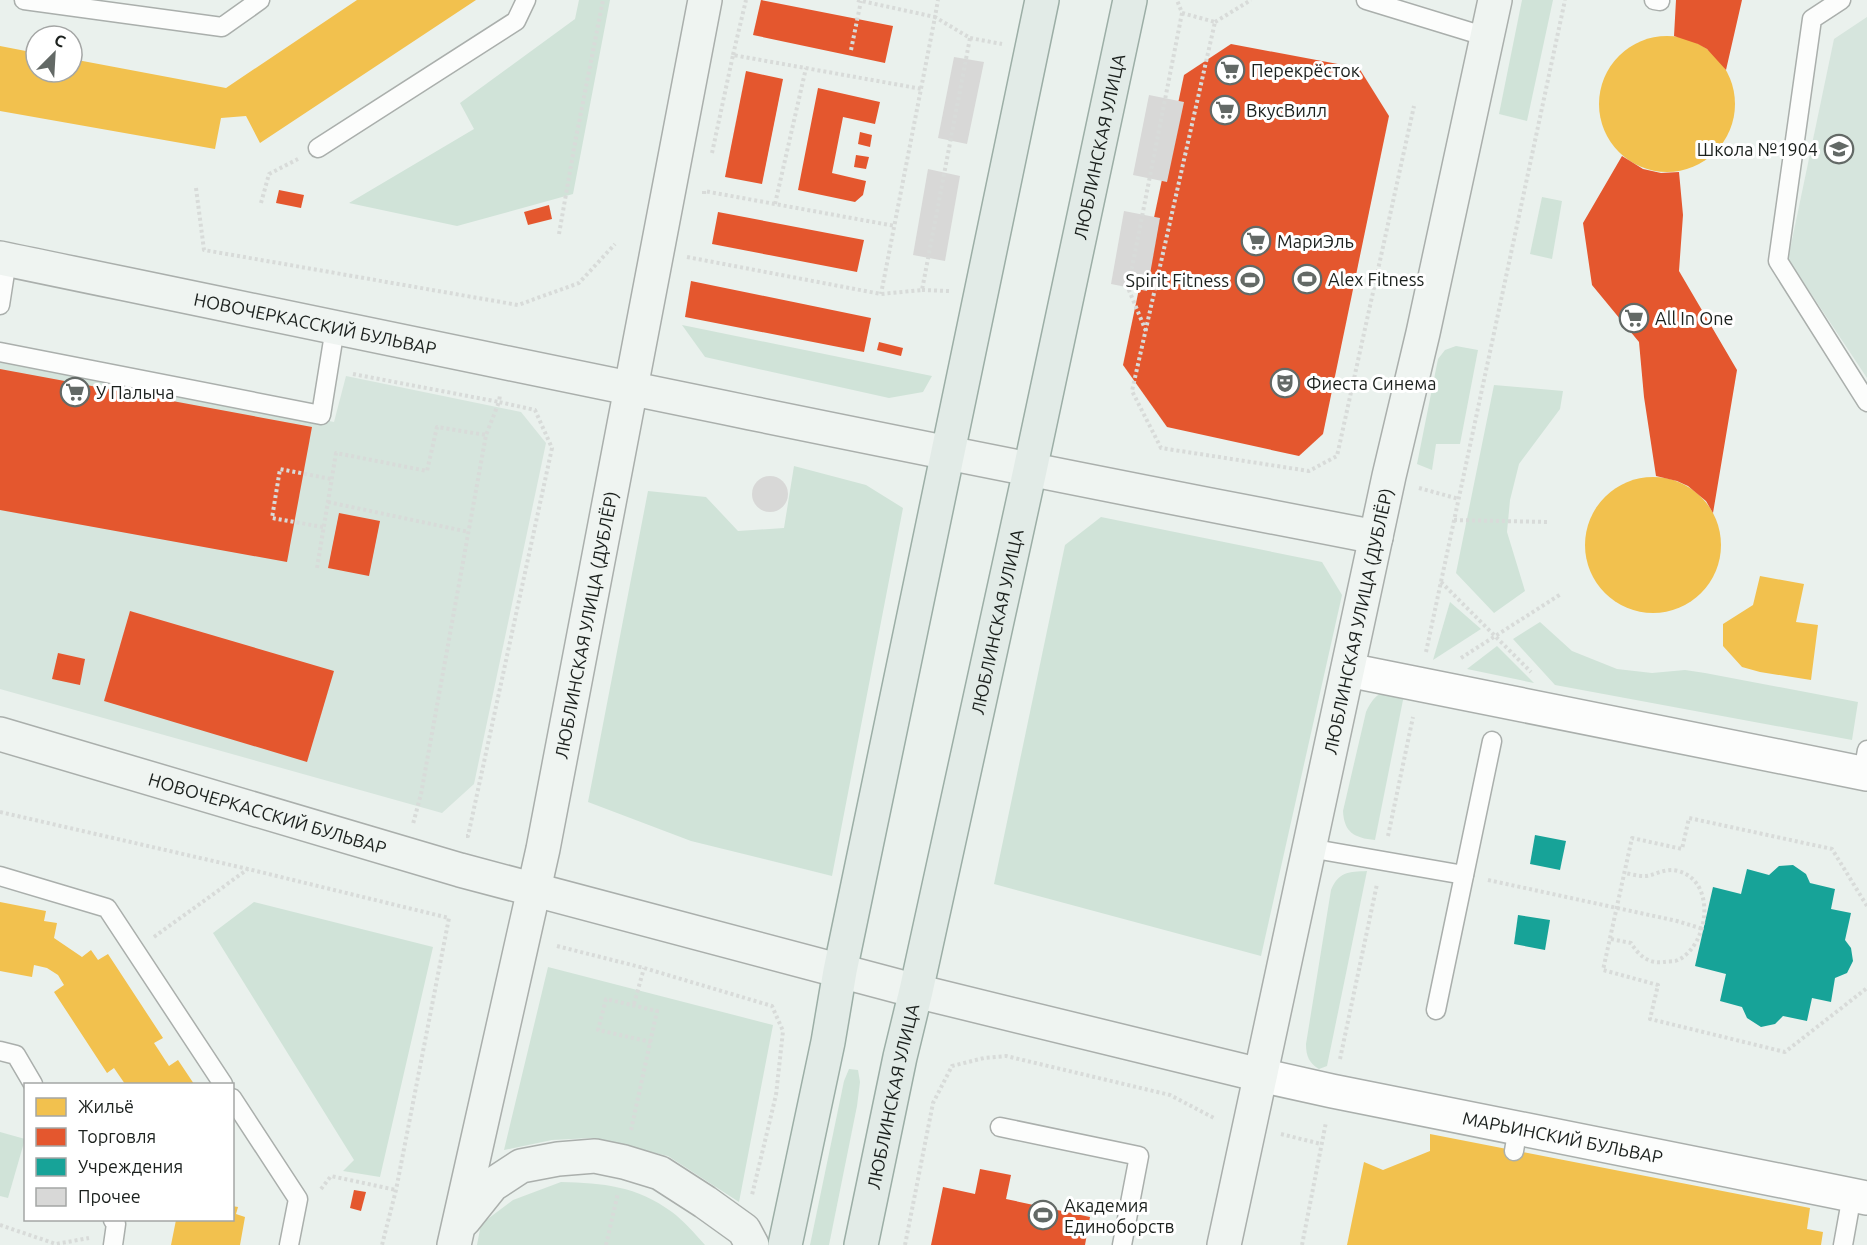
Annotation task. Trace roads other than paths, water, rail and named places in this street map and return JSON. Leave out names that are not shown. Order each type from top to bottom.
[{"type":"main road","points":[[785,1245],[947,451],[1042,0]]},
{"type":"main road","name":"ЛЮБЛИНСКАЯ УЛИЦА","points":[[861,1245],[1130,0]]},
{"type":"street","name":"ЛЮБЛИНСКАЯ УЛИЦА (ДУБЛЁР)","points":[[456,1236],[535,890],[705,0]]},
{"type":"street","name":"ЛЮБЛИНСКАЯ УЛИЦА (ДУБЛЁР)","points":[[1224,1245],[1391,465],[1424,333],[1495,0]]},
{"type":"street","name":"НОВОЧЕРКАССКИЙ БУЛЬВАР","points":[[4,259],[947,451],[1030,470],[1376,537]]},
{"type":"street","points":[[1348,670],[1422,672],[1866,766]]},
{"type":"street","name":"НОВОЧЕРКАССКИЙ БУЛЬВАР","points":[[0,734],[460,870],[916,991],[1260,1075]]},
{"type":"street","name":"МАРЬИНСКИЙ БУЛЬВАР","points":[[1260,1075],[1332,1091],[1516,1139],[1859,1196]]},
{"type":"street","points":[[456,1236],[492,1185],[521,1166],[558,1159],[595,1156],[660,1173],[705,1202],[748,1238]]},
{"type":"lane","points":[[24,0],[222,27],[260,0]]},
{"type":"lane","points":[[318,148],[516,21],[526,0]]},
{"type":"lane","points":[[1841,0],[1812,19],[1778,261],[1867,402]]},
{"type":"lane","points":[[1375,1],[1487,37]]},
{"type":"lane","points":[[0,305],[4,259]]},
{"type":"lane","points":[[0,352],[321,414],[335,328]]},
{"type":"lane","points":[[1436,1010],[1492,741]]},
{"type":"lane","points":[[1309,848],[1464,875]]},
{"type":"lane","points":[[0,876],[107,908],[223,1083]]},
{"type":"lane","points":[[0,1051],[16,1055],[32,1083]]},
{"type":"lane","points":[[234,1101],[298,1199],[289,1245]]},
{"type":"lane","points":[[1000,1127],[1139,1156],[1122,1245]]},
{"type":"lane","points":[[1843,1245],[1859,1196]]},
{"type":"place","name":"Перекрёсток","points":[[1230,70]]},
{"type":"place","name":"ВкусВилл","points":[[1225,110]]},
{"type":"place","name":"Школа №1904","points":[[1839,149]]},
{"type":"place","name":"МариЭль","points":[[1256,241]]},
{"type":"place","name":"Alex Fitness","points":[[1307,279]]},
{"type":"place","name":"Spirit Fitness","points":[[1250,280]]},
{"type":"place","name":"All In One","points":[[1634,318]]},
{"type":"place","name":"Фиеста Синема","points":[[1285,383]]},
{"type":"place","name":"У Палыча","points":[[75,392]]},
{"type":"place","name":"Академия Единоборств","points":[[1043,1215]]}]
